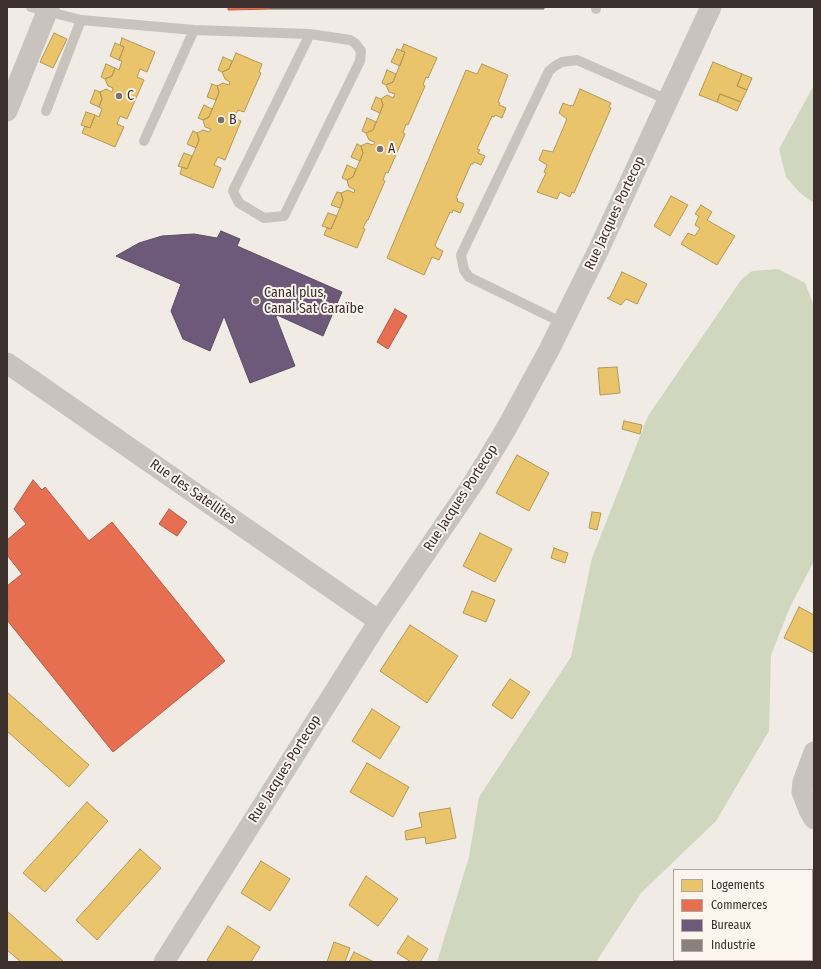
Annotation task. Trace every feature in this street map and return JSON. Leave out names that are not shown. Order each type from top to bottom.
[{"type":"street","name":"Rue Jacques Portecop","points":[[164,962],[379,620],[474,482],[506,429],[563,323],[597,253],[710,7]]},
{"type":"street","points":[[7,110],[43,9]]},
{"type":"street","name":"Rue des Satellites","points":[[7,363],[379,620]]},
{"type":"street","points":[[814,752],[803,782],[802,792],[808,810],[814,819]]},
{"type":"lane","points":[[43,9],[81,20],[194,30],[310,34],[350,40],[359,47],[361,51],[360,62],[284,216],[264,218],[239,203],[233,191],[310,34]]},
{"type":"lane","points":[[46,111],[81,20]]},
{"type":"lane","points":[[144,141],[194,30]]},
{"type":"lane","points":[[563,323],[469,277],[464,270],[461,255],[549,71],[555,66],[570,60],[578,60],[668,100]]},
{"type":"green space","points":[[814,85],[814,203],[800,193],[786,177],[779,149]]},
{"type":"green space","points":[[778,269],[805,283],[814,306],[814,561],[790,607],[771,655],[769,731],[716,821],[641,893],[596,962],[437,962],[469,857],[479,797],[571,657],[592,558],[648,416],[741,280],[752,271]]},
{"type":"building: Logements","points":[[54,33],[67,39],[53,68],[40,62]]},
{"type":"building: Logements","name":"C","points":[[122,38],[155,52],[147,72],[140,69],[137,77],[144,80],[127,119],[120,116],[117,124],[124,127],[115,147],[82,133],[85,126],[90,128],[95,115],[99,117],[102,109],[99,107],[102,99],[100,92],[106,89],[112,92],[113,88],[108,86],[105,79],[112,76],[115,68],[119,70],[122,61],[119,60],[124,47],[120,45]]},
{"type":"building: Logements","points":[[115,43],[124,47],[119,60],[110,56]]},
{"type":"building: Logements","name":"A","points":[[404,44],[437,58],[428,78],[426,77],[423,85],[425,86],[408,125],[406,124],[403,133],[405,134],[388,173],[386,172],[383,180],[385,181],[363,228],[365,229],[357,248],[324,235],[327,228],[331,229],[340,208],[343,200],[341,193],[348,190],[354,193],[355,190],[349,187],[347,180],[353,177],[363,153],[361,146],[367,143],[373,145],[375,142],[369,140],[366,133],[373,130],[383,105],[381,99],[387,95],[393,98],[395,94],[389,92],[386,85],[393,82],[405,52],[401,51]]},
{"type":"building: Logements","points":[[397,49],[405,52],[400,66],[391,62]]},
{"type":"building: Logements","name":"B","points":[[236,53],[262,64],[259,72],[261,73],[244,112],[238,110],[234,118],[241,121],[225,160],[218,157],[214,165],[221,168],[213,188],[180,174],[182,167],[187,169],[199,140],[197,133],[203,130],[209,132],[211,129],[205,127],[203,120],[209,117],[216,100],[219,92],[217,86],[223,83],[229,85],[230,82],[225,79],[222,72],[229,69]]},
{"type":"building: Logements","points":[[223,57],[232,61],[229,69],[222,72],[218,70]]},
{"type":"building: Logements","points":[[713,62],[742,74],[737,86],[747,90],[741,102],[720,94],[717,102],[699,95]]},
{"type":"building: Logements","points":[[106,64],[115,68],[112,76],[105,79],[101,77]]},
{"type":"building: Logements","points":[[482,64],[508,75],[498,102],[500,103],[499,105],[506,108],[502,118],[495,115],[494,117],[492,116],[477,149],[480,150],[478,153],[485,156],[481,165],[474,162],[471,164],[456,198],[458,199],[457,201],[464,204],[460,213],[453,210],[452,213],[450,212],[435,245],[443,251],[439,260],[432,257],[424,275],[387,258],[466,70],[477,74]]},
{"type":"building: Logements","points":[[387,70],[396,74],[393,82],[386,85],[382,83]]},
{"type":"building: Logements","points":[[742,74],[752,78],[747,90],[737,86]]},
{"type":"building: Logements","points":[[212,84],[217,86],[219,92],[216,100],[207,97]]},
{"type":"building: Logements","points":[[580,89],[611,103],[609,107],[611,108],[574,193],[572,192],[570,197],[560,192],[557,199],[537,192],[546,173],[544,172],[547,165],[539,160],[543,150],[553,152],[567,119],[559,113],[563,103],[573,106]]},
{"type":"building: Logements","points":[[95,90],[100,92],[102,99],[99,107],[90,103]]},
{"type":"building: Logements","points":[[720,94],[741,102],[737,111],[717,102]]},
{"type":"building: Logements","points":[[376,97],[381,99],[383,105],[380,113],[371,109]]},
{"type":"building: Logements","points":[[204,105],[212,109],[209,117],[203,120],[198,118]]},
{"type":"building: Logements","points":[[86,112],[95,115],[90,128],[81,125]]},
{"type":"building: Logements","points":[[367,118],[376,122],[373,130],[366,133],[362,131]]},
{"type":"building: Logements","points":[[193,131],[197,133],[199,140],[196,148],[187,144]]},
{"type":"building: Logements","points":[[357,144],[361,146],[363,153],[360,161],[351,157]]},
{"type":"building: Logements","points":[[184,153],[192,156],[187,169],[178,166]]},
{"type":"building: Logements","points":[[347,165],[356,169],[353,177],[347,180],[342,178]]},
{"type":"building: Logements","points":[[337,192],[341,193],[343,200],[340,208],[331,205]]},
{"type":"building: Logements","points":[[671,196],[688,205],[670,236],[654,226]]},
{"type":"building: Logements","points":[[701,205],[712,212],[707,220],[735,236],[717,265],[681,244],[688,233],[695,236],[700,228],[695,225],[699,216],[695,214]]},
{"type":"building: Logements","points":[[328,213],[337,216],[331,229],[322,226]]},
{"type":"building: Logements","points":[[622,272],[647,284],[637,304],[626,299],[621,305],[607,298],[610,297]]},
{"type":"building: Logements","points":[[617,367],[620,393],[600,395],[598,368]]},
{"type":"building: Logements","points":[[624,421],[642,425],[640,434],[622,429]]},
{"type":"building: Logements","points":[[517,455],[549,473],[529,511],[496,493]]},
{"type":"building: Logements","points":[[592,512],[601,513],[597,530],[589,528]]},
{"type":"building: Logements","points":[[480,533],[512,549],[495,582],[463,566]]},
{"type":"building: Logements","points":[[554,548],[568,553],[565,563],[551,558]]},
{"type":"building: Logements","points":[[472,591],[495,600],[486,622],[463,613]]},
{"type":"building: Logements","points":[[799,607],[814,615],[814,653],[784,638]]},
{"type":"building: Logements","points":[[410,625],[458,656],[427,703],[380,671]]},
{"type":"building: Logements","points":[[510,679],[530,692],[512,719],[492,705]]},
{"type":"building: Logements","points":[[7,692],[89,765],[69,787],[7,731]]},
{"type":"building: Logements","points":[[372,709],[400,727],[380,759],[352,741]]},
{"type":"building: Logements","points":[[367,763],[409,787],[393,817],[350,792]]},
{"type":"building: Logements","points":[[87,802],[108,821],[45,892],[23,873]]},
{"type":"building: Logements","points":[[450,808],[456,838],[426,844],[425,837],[406,840],[405,831],[422,827],[419,813]]},
{"type":"building: Logements","points":[[140,849],[161,868],[97,940],[76,920]]},
{"type":"building: Logements","points":[[261,861],[290,879],[270,911],[241,893]]},
{"type":"building: Logements","points":[[366,876],[398,899],[378,926],[349,905]]},
{"type":"building: Logements","points":[[7,911],[64,962],[21,962],[7,950]]},
{"type":"building: Logements","points":[[228,926],[260,947],[251,962],[210,962],[207,960]]},
{"type":"building: Logements","points":[[408,936],[428,949],[420,962],[411,962],[397,953]]},
{"type":"building: Logements","points":[[334,942],[350,948],[345,962],[327,962]]},
{"type":"building: Logements","points":[[354,952],[374,962],[349,962]]},
{"type":"building: Commerces","points":[[228,7],[271,7],[271,9],[228,10]]},
{"type":"building: Commerces","points":[[395,309],[407,316],[388,349],[377,342]]},
{"type":"building: Commerces","points":[[33,480],[42,490],[45,487],[89,541],[112,522],[225,661],[113,752],[7,620],[7,586],[22,574],[7,555],[7,540],[26,524],[14,509]]},
{"type":"building: Commerces","points":[[169,509],[187,522],[177,536],[159,524]]},
{"type":"building: Bureaux","name":"Canal plus, Canal Sat Caraïbe","points":[[221,231],[240,239],[237,246],[342,292],[323,336],[277,315],[276,317],[295,366],[250,383],[224,316],[210,351],[183,339],[171,311],[181,284],[116,256],[139,243],[162,236],[194,234],[217,238]]},
{"type":"building: Industrie","points":[[271,7],[544,7],[544,9],[271,9]]},
{"type":"place","name":"C","points":[[119,96]]},
{"type":"place","name":"B","points":[[221,120]]},
{"type":"place","name":"A","points":[[380,149]]},
{"type":"place","name":"Canal plus, Canal Sat Caraïbe","points":[[256,301]]}]
